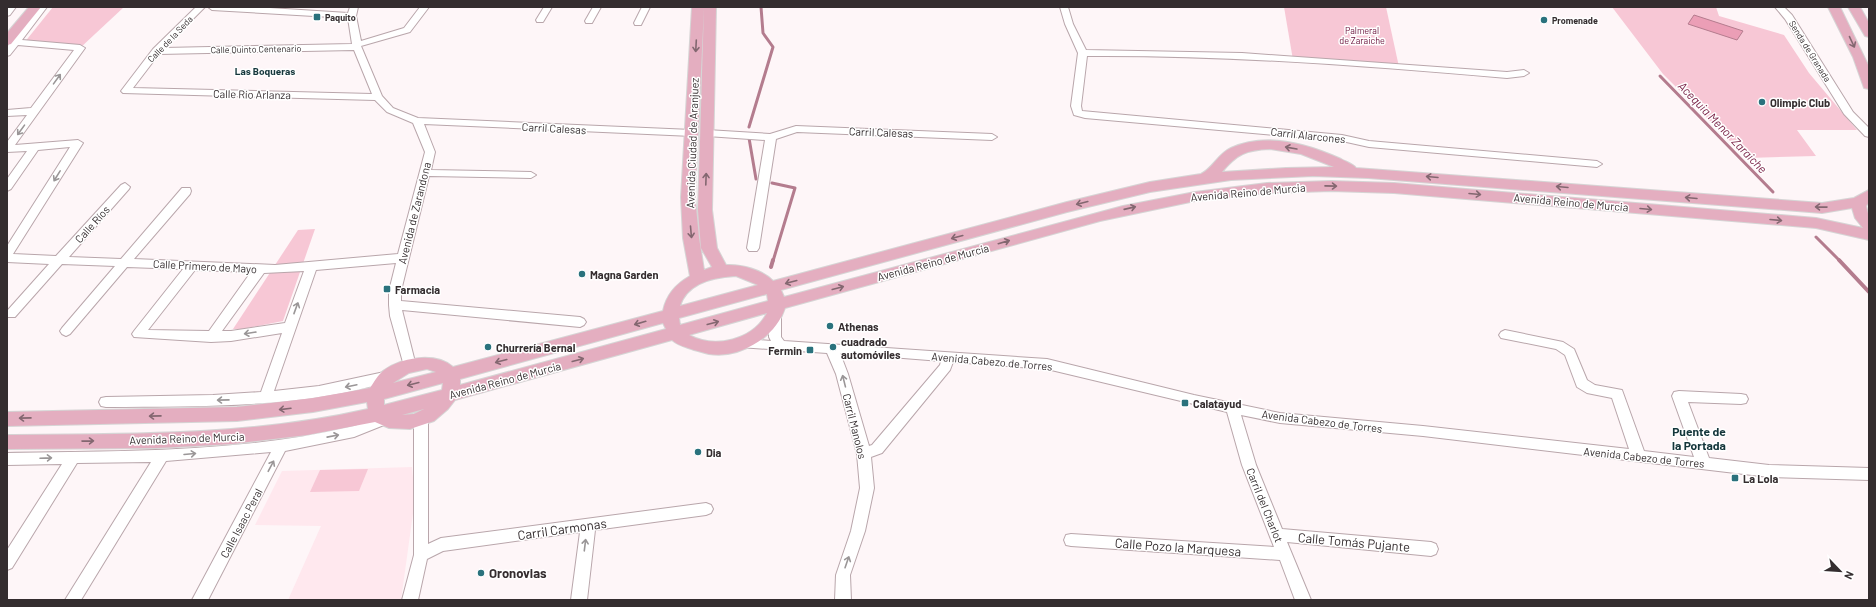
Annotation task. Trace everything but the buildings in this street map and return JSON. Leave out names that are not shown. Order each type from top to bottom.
[{"type":"main road","points":[[7,24],[22,7]]},
{"type":"main road","points":[[11,42],[34,7]]},
{"type":"main road","name":"Avenida Ciudad de Aranjuez","points":[[698,7],[688,197],[691,238],[698,278]]},
{"type":"main road","name":"Avenida Ciudad de Aranjuez","points":[[710,7],[705,210],[709,248],[722,271]]},
{"type":"main road","points":[[1834,7],[1860,57],[1869,85]]},
{"type":"main road","points":[[1854,7],[1869,33]]},
{"type":"main road","points":[[1250,190],[1231,188],[1224,184],[1221,170],[1230,154],[1242,148],[1270,145],[1301,150],[1348,168],[1368,173]]},
{"type":"main road","name":"Avenida Reino de Murcia","points":[[7,419],[237,414],[300,407],[376,394],[1103,198],[1149,187],[1203,179],[1221,170],[1368,173],[1822,208],[1839,207],[1864,198]]},
{"type":"main road","name":"Avenida Reino de Murcia","points":[[7,442],[185,439],[252,435],[308,428],[381,416],[449,395],[676,333],[777,310],[1116,212],[1179,198],[1250,190],[1328,186],[1443,192],[1816,223],[1869,235]]},
{"type":"main road","points":[[1864,198],[1858,210],[1863,220],[1869,226]]},
{"type":"main road","points":[[737,270],[764,279],[772,287],[777,310],[768,326],[763,331],[743,344],[727,348],[711,349],[697,346],[684,340],[676,333],[671,323],[670,315],[674,299],[684,287],[698,278],[722,271],[737,270]]},
{"type":"main road","points":[[427,364],[442,367],[450,375],[453,384],[449,395],[440,407],[421,419],[396,422],[381,416],[374,403],[376,394],[389,376],[410,366],[427,364]]},
{"type":"street","points":[[7,13],[12,7]]},
{"type":"street","points":[[7,53],[11,42],[43,7]]},
{"type":"street","name":"Calle de la Seda","points":[[126,91],[156,52],[201,7]]},
{"type":"street","points":[[212,7],[353,12],[356,46],[378,97],[390,110],[417,121]]},
{"type":"street","name":"Calle Quinto Centenario","points":[[156,52],[356,46],[408,30],[425,7]]},
{"type":"street","points":[[540,20],[548,7]]},
{"type":"street","points":[[589,21],[597,7]]},
{"type":"street","points":[[638,23],[646,7]]},
{"type":"street","points":[[1064,7],[1069,24],[1083,53],[1147,52],[1199,54],[1507,75],[1524,73]]},
{"type":"street","name":"Senda de Granada","points":[[1779,7],[1789,17],[1849,114],[1869,134]]},
{"type":"street","points":[[7,149],[80,48],[11,42]]},
{"type":"street","name":"Carril Alarcones","points":[[1083,53],[1076,106],[1078,112],[1085,115],[1233,129],[1275,131],[1342,138],[1369,144],[1597,164]]},
{"type":"street","name":"Calle Río Arlanza","points":[[126,91],[378,97]]},
{"type":"street","points":[[7,113],[34,111]]},
{"type":"street","name":"Carril Calesas","points":[[417,121],[692,133]]},
{"type":"street","name":"Avenida de Zarandona","points":[[410,366],[396,316],[395,291],[430,152],[422,129],[417,121]]},
{"type":"street","name":"Carril Calesas","points":[[707,133],[771,137],[796,129],[992,137]]},
{"type":"street","points":[[753,248],[771,137]]},
{"type":"street","points":[[7,149],[78,143],[7,256]]},
{"type":"street","points":[[7,187],[35,147]]},
{"type":"street","points":[[425,173],[532,175]]},
{"type":"street","name":"Calle Ríos","points":[[11,314],[125,187]]},
{"type":"street","points":[[66,331],[186,191]]},
{"type":"street","name":"Calle Primero de Mayo","points":[[7,256],[59,260],[260,269],[403,258]]},
{"type":"street","points":[[192,266],[138,334],[211,337],[231,336],[289,327]]},
{"type":"street","points":[[265,398],[311,266]]},
{"type":"street","points":[[211,337],[260,269]]},
{"type":"street","points":[[395,305],[580,322]]},
{"type":"street","points":[[777,310],[775,337],[779,344]]},
{"type":"street","points":[[1505,334],[1559,345],[1570,352],[1582,383],[1592,389],[1617,394],[1639,457]]},
{"type":"street","name":"Avenida Cabezo de Torres","points":[[743,344],[779,344],[1047,364],[1280,418],[1423,431],[1769,471],[1869,474]]},
{"type":"street","name":"Carril Manolos","points":[[832,348],[842,374],[864,454],[867,488],[858,531],[843,575],[843,600]]},
{"type":"street","points":[[864,454],[877,449],[946,367],[948,357]]},
{"type":"street","points":[[106,402],[265,398],[313,393],[355,385],[389,376]]},
{"type":"street","points":[[1704,464],[1679,396],[1741,399]]},
{"type":"street","name":"Carril del Charlot","points":[[1232,408],[1249,465],[1303,600]]},
{"type":"street","points":[[7,459],[162,456],[281,446],[354,432],[381,416]]},
{"type":"street","points":[[410,600],[421,555],[421,419]]},
{"type":"street","name":"Calle Isaac Peral","points":[[200,600],[281,446]]},
{"type":"street","points":[[73,600],[162,456]]},
{"type":"street","points":[[7,563],[74,457]]},
{"type":"street","name":"Carril Carmonas","points":[[421,555],[441,545],[706,509]]},
{"type":"street","points":[[578,600],[588,525]]},
{"type":"street","name":"Calle Tomás Pujante","points":[[1277,535],[1431,549]]},
{"type":"street","name":"Calle Pozo la Marquesa","points":[[1071,540],[1285,554]]},
{"type":"shaded area","points":[[1694,15],[1743,31],[1737,40],[1688,24]]},
{"type":"shaded area","points":[[412,467],[415,499],[401,600],[288,600],[321,526],[255,525],[282,471]]},
{"type":"green space","points":[[53,7],[124,7],[80,48],[24,43]]},
{"type":"green space","name":"Palmeral de Zaraiche","points":[[1284,7],[1386,7],[1399,67],[1293,60]]},
{"type":"green space","name":"Olimpic Club","points":[[1612,7],[1716,7],[1719,16],[1784,35],[1809,73],[1857,130],[1797,130],[1816,156],[1747,158],[1663,74]]},
{"type":"green space","points":[[315,229],[283,321],[242,329],[233,329],[298,230]]},
{"type":"green space","points":[[368,469],[359,491],[310,492],[320,470]]},
{"type":"waterway","points":[[749,127],[773,47],[763,33],[761,7]]},
{"type":"waterway","name":"Acequia Menor Zaraiche","points":[[1660,76],[1773,192]]},
{"type":"waterway","points":[[749,138],[756,179]]},
{"type":"waterway","points":[[772,183],[795,188],[773,261]]},
{"type":"waterway","name":"Acequia Menor Zaraiche","points":[[1816,237],[1839,260]]},
{"type":"waterway","points":[[771,267],[773,260]]},
{"type":"waterway","name":"Acequia Menor Zaraiche","points":[[1839,260],[1869,292]]},
{"type":"place","name":"Paquito","points":[[317,17]]},
{"type":"place","name":"Promenade","points":[[1544,20]]},
{"type":"place","name":"Olimpic Club","points":[[1762,102]]},
{"type":"place","name":"Magna Garden","points":[[582,274]]},
{"type":"place","name":"Farmacia","points":[[387,289]]},
{"type":"place","name":"Athenas","points":[[830,326]]},
{"type":"place","name":"Churrería Bernal","points":[[488,347]]},
{"type":"place","name":"cuadrado automóviles","points":[[833,347]]},
{"type":"place","name":"Fermin","points":[[810,350]]},
{"type":"place","name":"Calatayud","points":[[1185,403]]},
{"type":"place","name":"Dia","points":[[698,452]]},
{"type":"place","name":"La Lola","points":[[1735,478]]},
{"type":"place","name":"Oronovias","points":[[481,573]]},
{"type":"district","name":"Las Boqueras","points":[[265,71]]},
{"type":"district","name":"Puente de la Portada","points":[[1699,438]]}]
